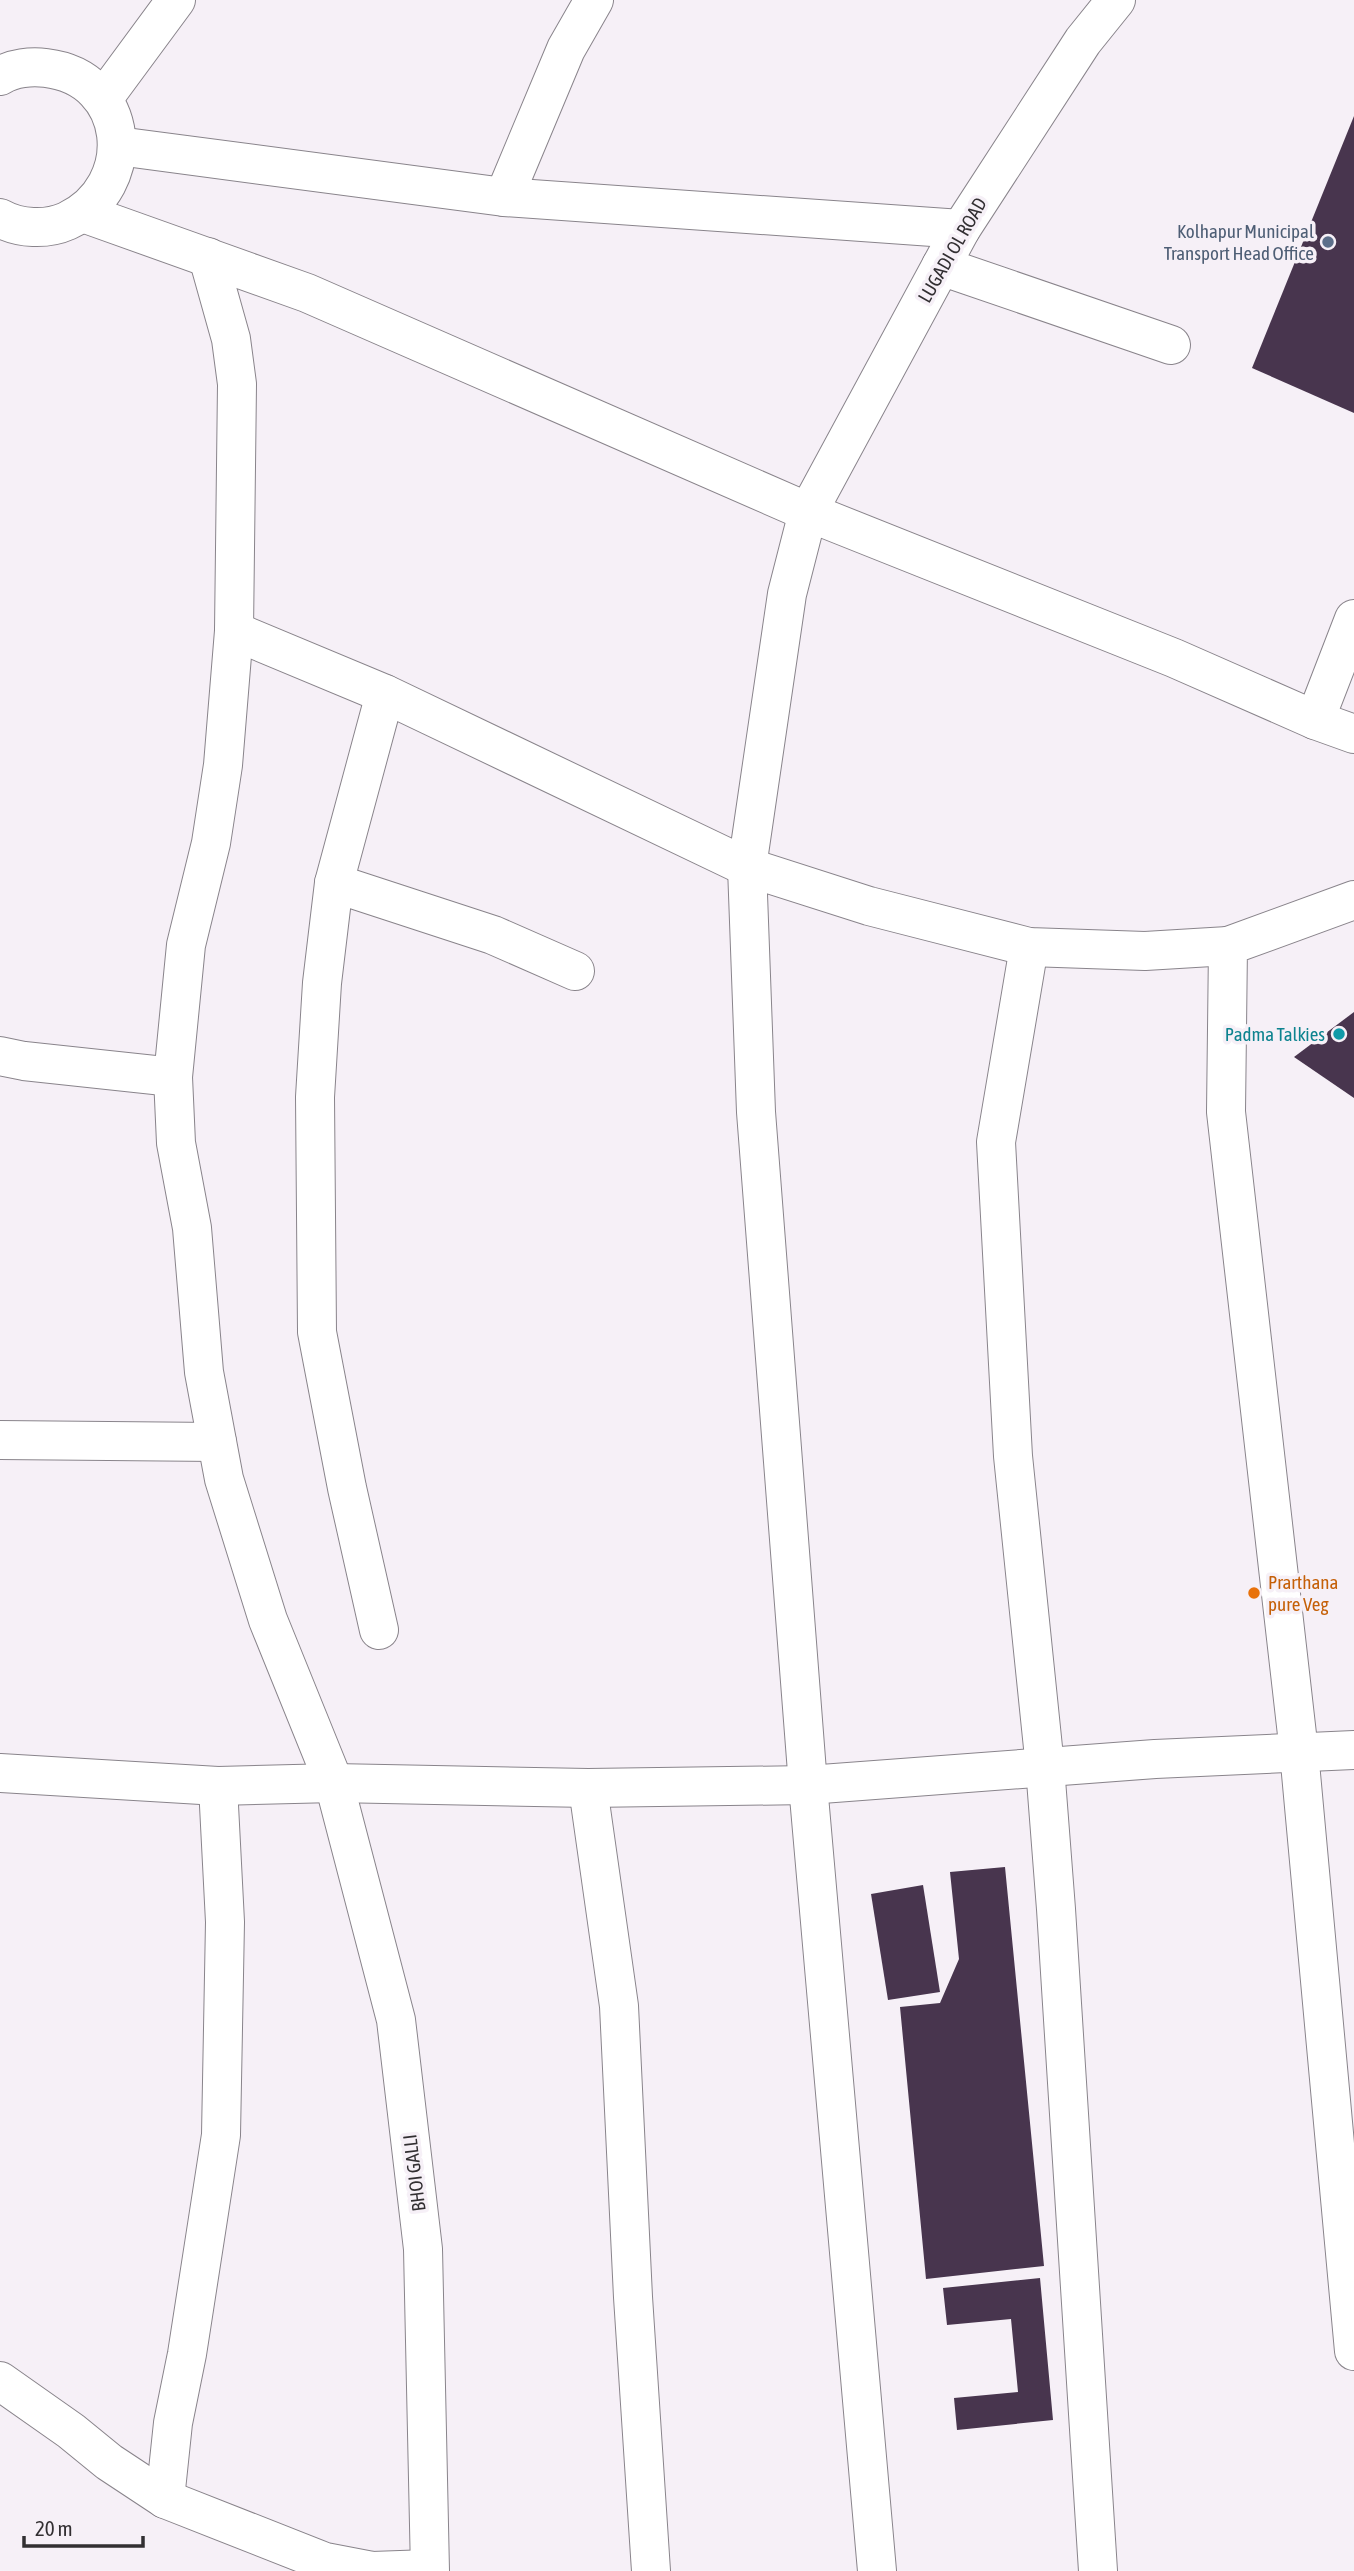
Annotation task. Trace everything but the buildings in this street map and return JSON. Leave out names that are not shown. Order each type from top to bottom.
[{"type":"street","points":[[103,99],[176,0]]},
{"type":"street","points":[[504,197],[566,49],[594,0]]},
{"type":"street","name":"LUGADI OL ROAD","points":[[877,2571],[807,1785],[756,1112],[747,867],[787,594],[808,512],[961,229],[1083,41],[1116,0]]},
{"type":"street","points":[[0,76],[34,66],[60,69],[84,81],[103,99],[114,121],[118,146],[115,170],[103,194],[83,214],[58,225],[30,227],[0,218]]},
{"type":"street","points":[[118,146],[504,197],[961,229]]},
{"type":"street","points":[[83,214],[307,293],[808,512],[1161,653],[1315,720],[1354,734]]},
{"type":"street","name":"BHOI GALLI","points":[[208,257],[231,339],[237,384],[234,631],[223,765],[211,843],[186,945],[173,1077],[176,1143],[192,1228],[204,1371],[224,1479],[268,1620],[334,1783],[396,2020],[423,2249],[430,2570]]},
{"type":"street","points":[[942,266],[1171,345]]},
{"type":"street","points":[[1315,720],[1354,619]]},
{"type":"street","points":[[234,631],[385,694],[747,867],[869,906],[1029,947],[1145,951],[1228,946],[1354,900]]},
{"type":"street","points":[[379,1630],[347,1488],[317,1332],[315,1097],[322,983],[334,883],[385,694]]},
{"type":"street","points":[[334,883],[493,935],[575,971]]},
{"type":"street","points":[[1228,946],[1226,1112],[1299,1752],[1354,2351]]},
{"type":"street","points":[[1029,947],[996,1142],[1013,1456],[1045,1768],[1056,1909],[1098,2571]]},
{"type":"street","points":[[0,1056],[173,1077]]},
{"type":"street","points":[[0,1440],[217,1442]]},
{"type":"street","points":[[0,1773],[218,1786],[334,1783],[588,1788],[807,1785],[1354,1750]]},
{"type":"street","points":[[165,2499],[173,2423],[187,2354],[221,2135],[225,1922],[218,1786]]},
{"type":"street","points":[[588,1788],[619,2006],[633,2297],[651,2571]]},
{"type":"street","points":[[0,2381],[71,2431],[109,2462],[165,2499],[325,2562],[372,2571],[430,2570]]},
{"type":"place","name":"Kolhapur Municipal Transport Head Office","points":[[1328,242]]},
{"type":"place","name":"Padma Talkies","points":[[1339,1034]]},
{"type":"place","name":"Prarthana pure Veg","points":[[1254,1593]]}]
